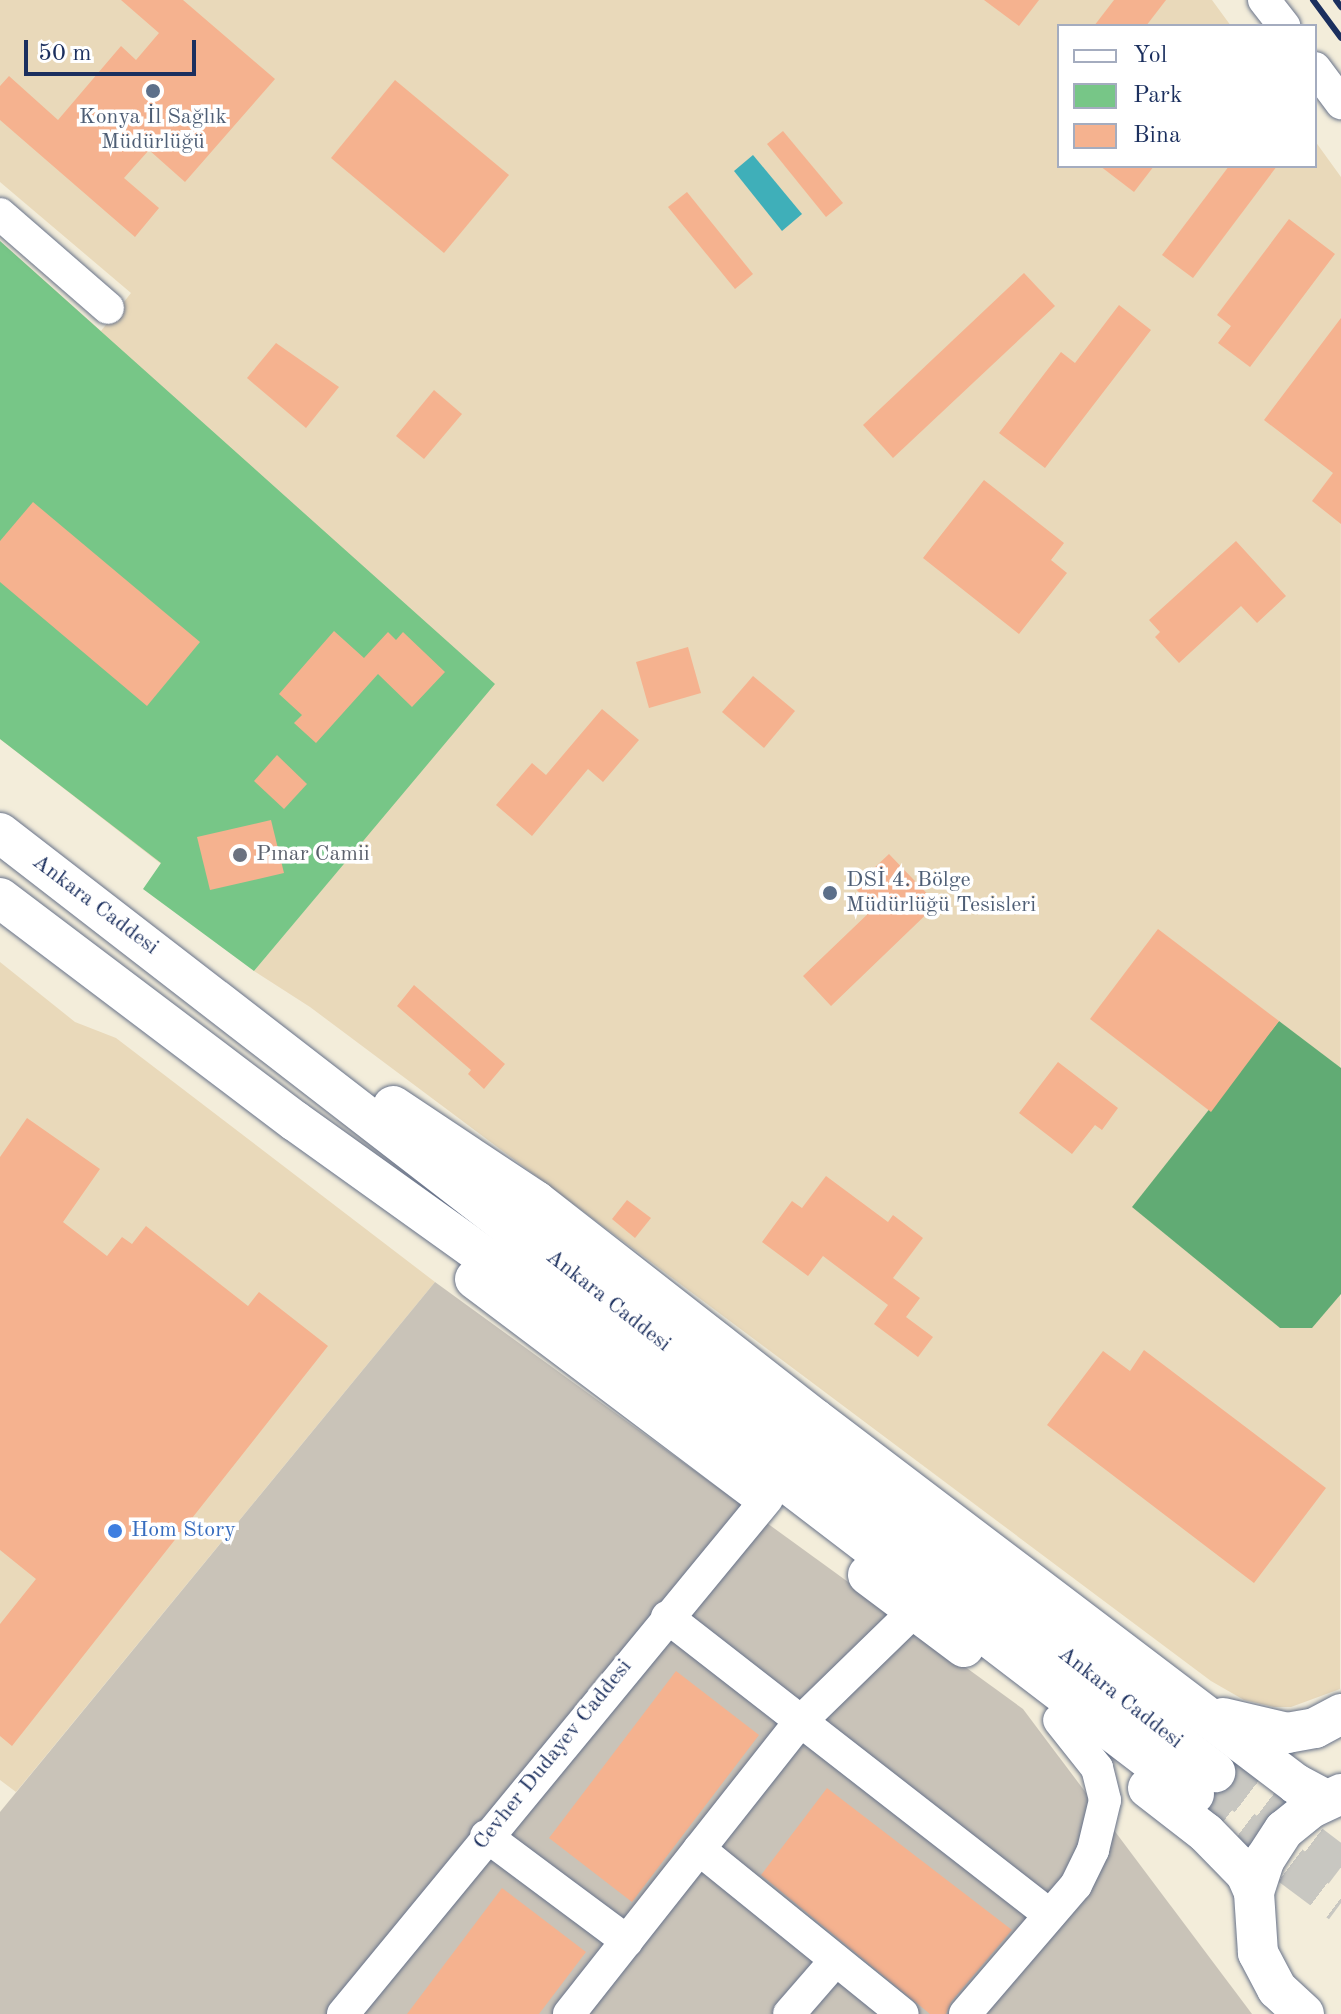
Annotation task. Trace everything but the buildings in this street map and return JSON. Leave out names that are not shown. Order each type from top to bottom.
[{"type":"main road","name":"Ankara Caddesi","points":[[0,833],[287,1050],[1205,1783],[579,1324],[295,1121],[0,898]]},
{"type":"main road","points":[[287,1050],[419,1120],[536,1201],[1296,1784],[1336,1795]]},
{"type":"main road","points":[[295,1121],[489,1291],[1206,1833],[1246,1874],[1254,1892],[1258,1953],[1277,1989],[1304,2014]]},
{"type":"main road","points":[[1192,1704],[1273,1732],[1315,1728],[1341,1714]]},
{"type":"main road","points":[[1254,1892],[1273,1844],[1297,1818],[1336,1795]]},
{"type":"street","points":[[1264,0],[1282,24]]},
{"type":"street","points":[[1317,71],[1341,103]]},
{"type":"street","points":[[0,214],[108,308]]},
{"type":"street","name":"Cevher Dudayev Caddesi","points":[[343,2014],[486,1836],[767,1499]]},
{"type":"street","points":[[569,2014],[799,1723],[914,1611]]},
{"type":"street","points":[[667,1617],[799,1723],[1050,1915]]},
{"type":"street","points":[[965,2014],[1076,1885],[1087,1862],[1105,1800],[1097,1768],[1059,1720]]},
{"type":"street","points":[[486,1836],[627,1941]]},
{"type":"street","points":[[699,1849],[903,2014]]},
{"type":"street","points":[[789,2014],[835,1961]]},
{"type":"shaded area","name":"DSİ 4. Bölge Müdürlüğü Tesisleri","points":[[0,0],[1212,0],[1230,24],[1057,24],[1057,168],[1317,168],[1317,144],[1341,177],[1340,1689],[1291,1707],[1274,1707],[1244,1700],[1211,1681],[310,1007],[254,971],[383,816],[161,864],[0,739],[0,241],[101,331],[131,293],[0,182]]},
{"type":"shaded area","name":"Hom Story","points":[[0,962],[75,1022],[116,1038],[435,1282],[16,1792],[0,1780]]},
{"type":"shaded area","points":[[435,1282],[1023,1709],[1252,2014],[0,2014],[0,1812]]},
{"type":"green space","points":[[0,241],[495,684],[254,971],[143,889],[161,863],[0,739]]},
{"type":"green space","points":[[1279,1021],[1341,1068],[1341,1294],[1312,1328],[1280,1328],[1132,1207]]},
{"type":"water","points":[[753,155],[802,214],[782,231],[734,171]]},
{"type":"tunnel","points":[[1215,1772],[1341,1868]]},
{"type":"tunnel","points":[[1194,1794],[1341,1903]]},
{"type":"railway","points":[[1313,0],[1341,38]]},
{"type":"railway","points":[[1336,0],[1341,7]]},
{"type":"place","name":"Konya İl Sağlık Müdürlüğü","points":[[153,91]]},
{"type":"place","name":"Pınar Camii","points":[[240,855]]},
{"type":"place","name":"DSİ 4. Bölge Müdürlüğü Tesisleri","points":[[830,893]]},
{"type":"place","name":"Hom Story","points":[[115,1531]]}]
